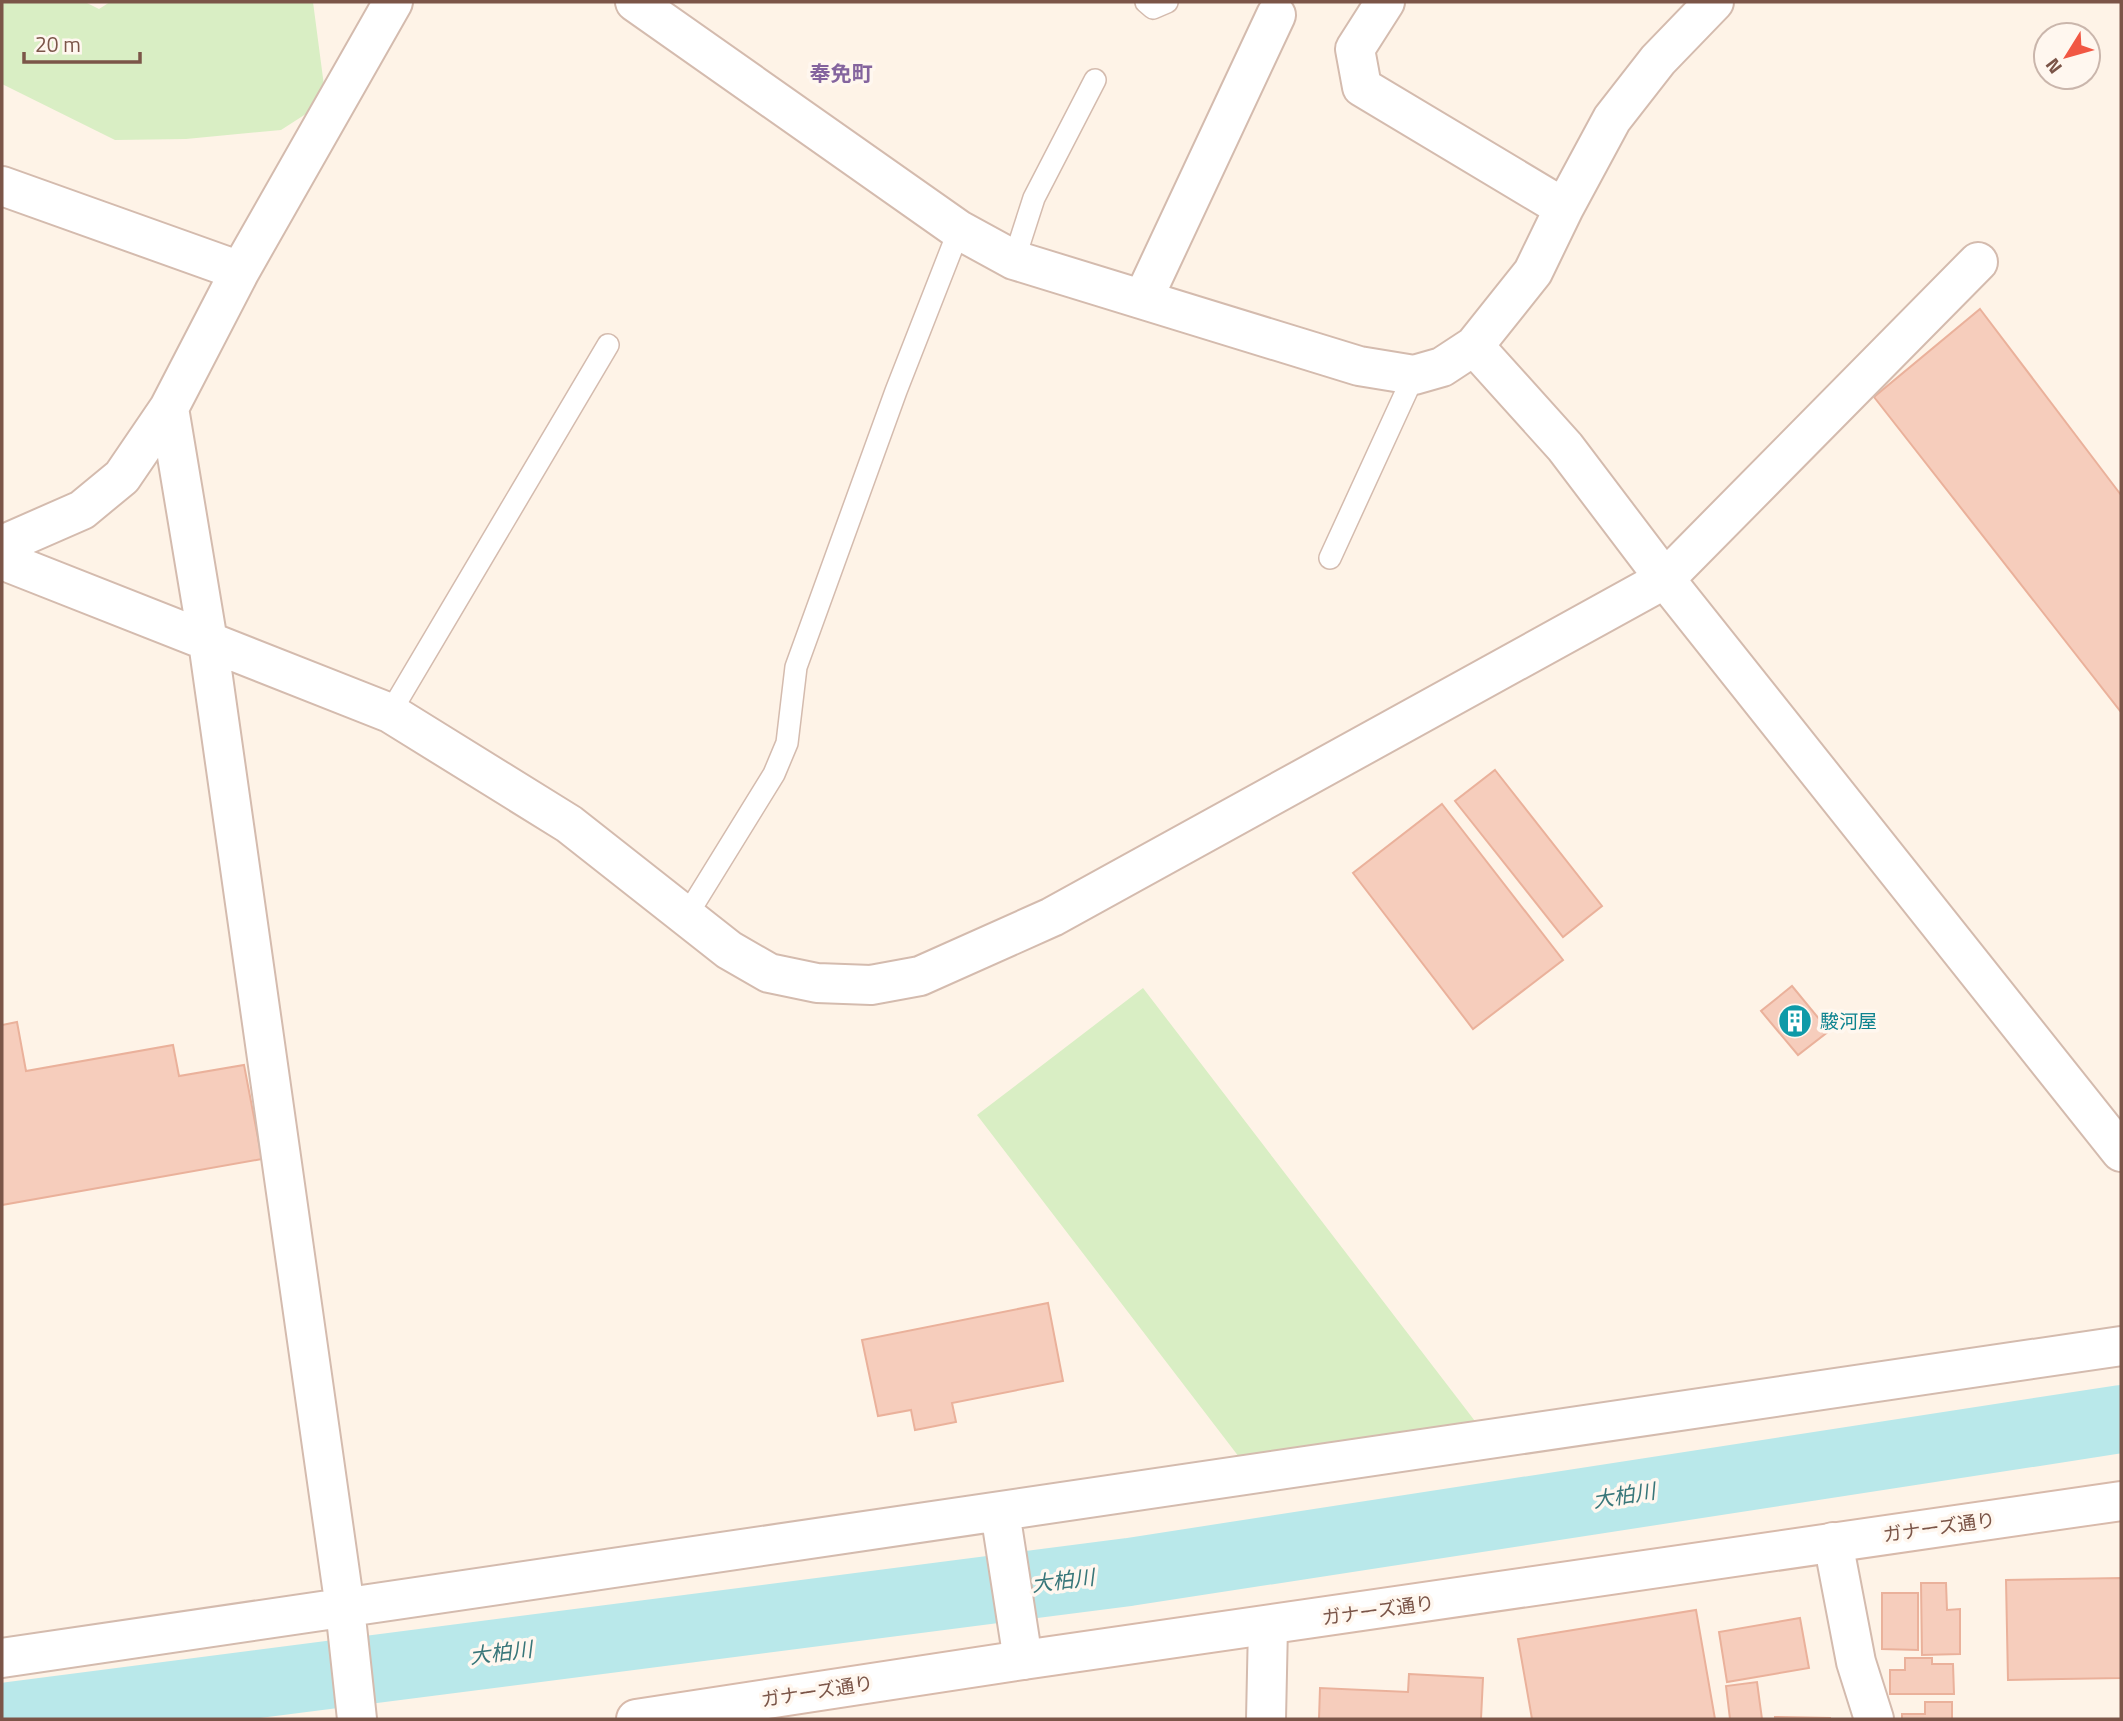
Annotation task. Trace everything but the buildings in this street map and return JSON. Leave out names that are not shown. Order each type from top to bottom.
[{"type":"street","points":[[2,545],[82,510],[122,477],[169,408],[240,271],[393,2]]},
{"type":"street","points":[[635,2],[959,230],[1014,260],[1359,366],[1414,375],[1442,367],[1474,346],[1533,272],[1612,119],[1658,60],[1714,2]]},
{"type":"street","points":[[1385,2],[1355,49],[1362,88],[1564,208]]},
{"type":"street","points":[[1143,299],[1268,8]]},
{"type":"street","points":[[2,186],[240,271]]},
{"type":"street","points":[[2,559],[390,713],[569,824],[729,950],[769,974],[817,983],[871,985],[920,976],[1052,917],[1665,579],[1978,262]]},
{"type":"street","points":[[1474,346],[1564,447],[1665,579],[2121,1152]]},
{"type":"street","points":[[169,408],[208,642],[345,1608],[357,1719]]},
{"type":"street","points":[[2,1658],[2121,1346]]},
{"type":"street","name":"ガナーズ通り","points":[[636,1719],[1023,1660],[2121,1501]]},
{"type":"street","points":[[1000,1512],[1023,1660]]},
{"type":"street","points":[[1833,1542],[1856,1662],[1874,1719]]},
{"type":"street","points":[[1266,1719],[1268,1626]]},
{"type":"lane","points":[[1146,2],[1153,8],[1167,2]]},
{"type":"lane","points":[[1014,260],[1034,198],[1095,80]]},
{"type":"lane","points":[[687,915],[774,774],[786,743],[796,667],[896,391],[959,230]]},
{"type":"lane","points":[[390,713],[608,345]]},
{"type":"lane","points":[[1330,558],[1414,375]]},
{"type":"green space","points":[[2,2],[85,2],[99,9],[110,2],[313,2],[326,101],[281,130],[186,139],[115,140],[2,84]]},
{"type":"green space","points":[[1143,988],[1478,1425],[1249,1470],[977,1115]]},
{"type":"waterway","name":"大柏川","points":[[2,1717],[1129,1572],[2121,1419]]},
{"type":"place","name":"駿河屋","points":[[1795,1021]]},
{"type":"district","name":"奉免町","points":[[841,74]]}]
